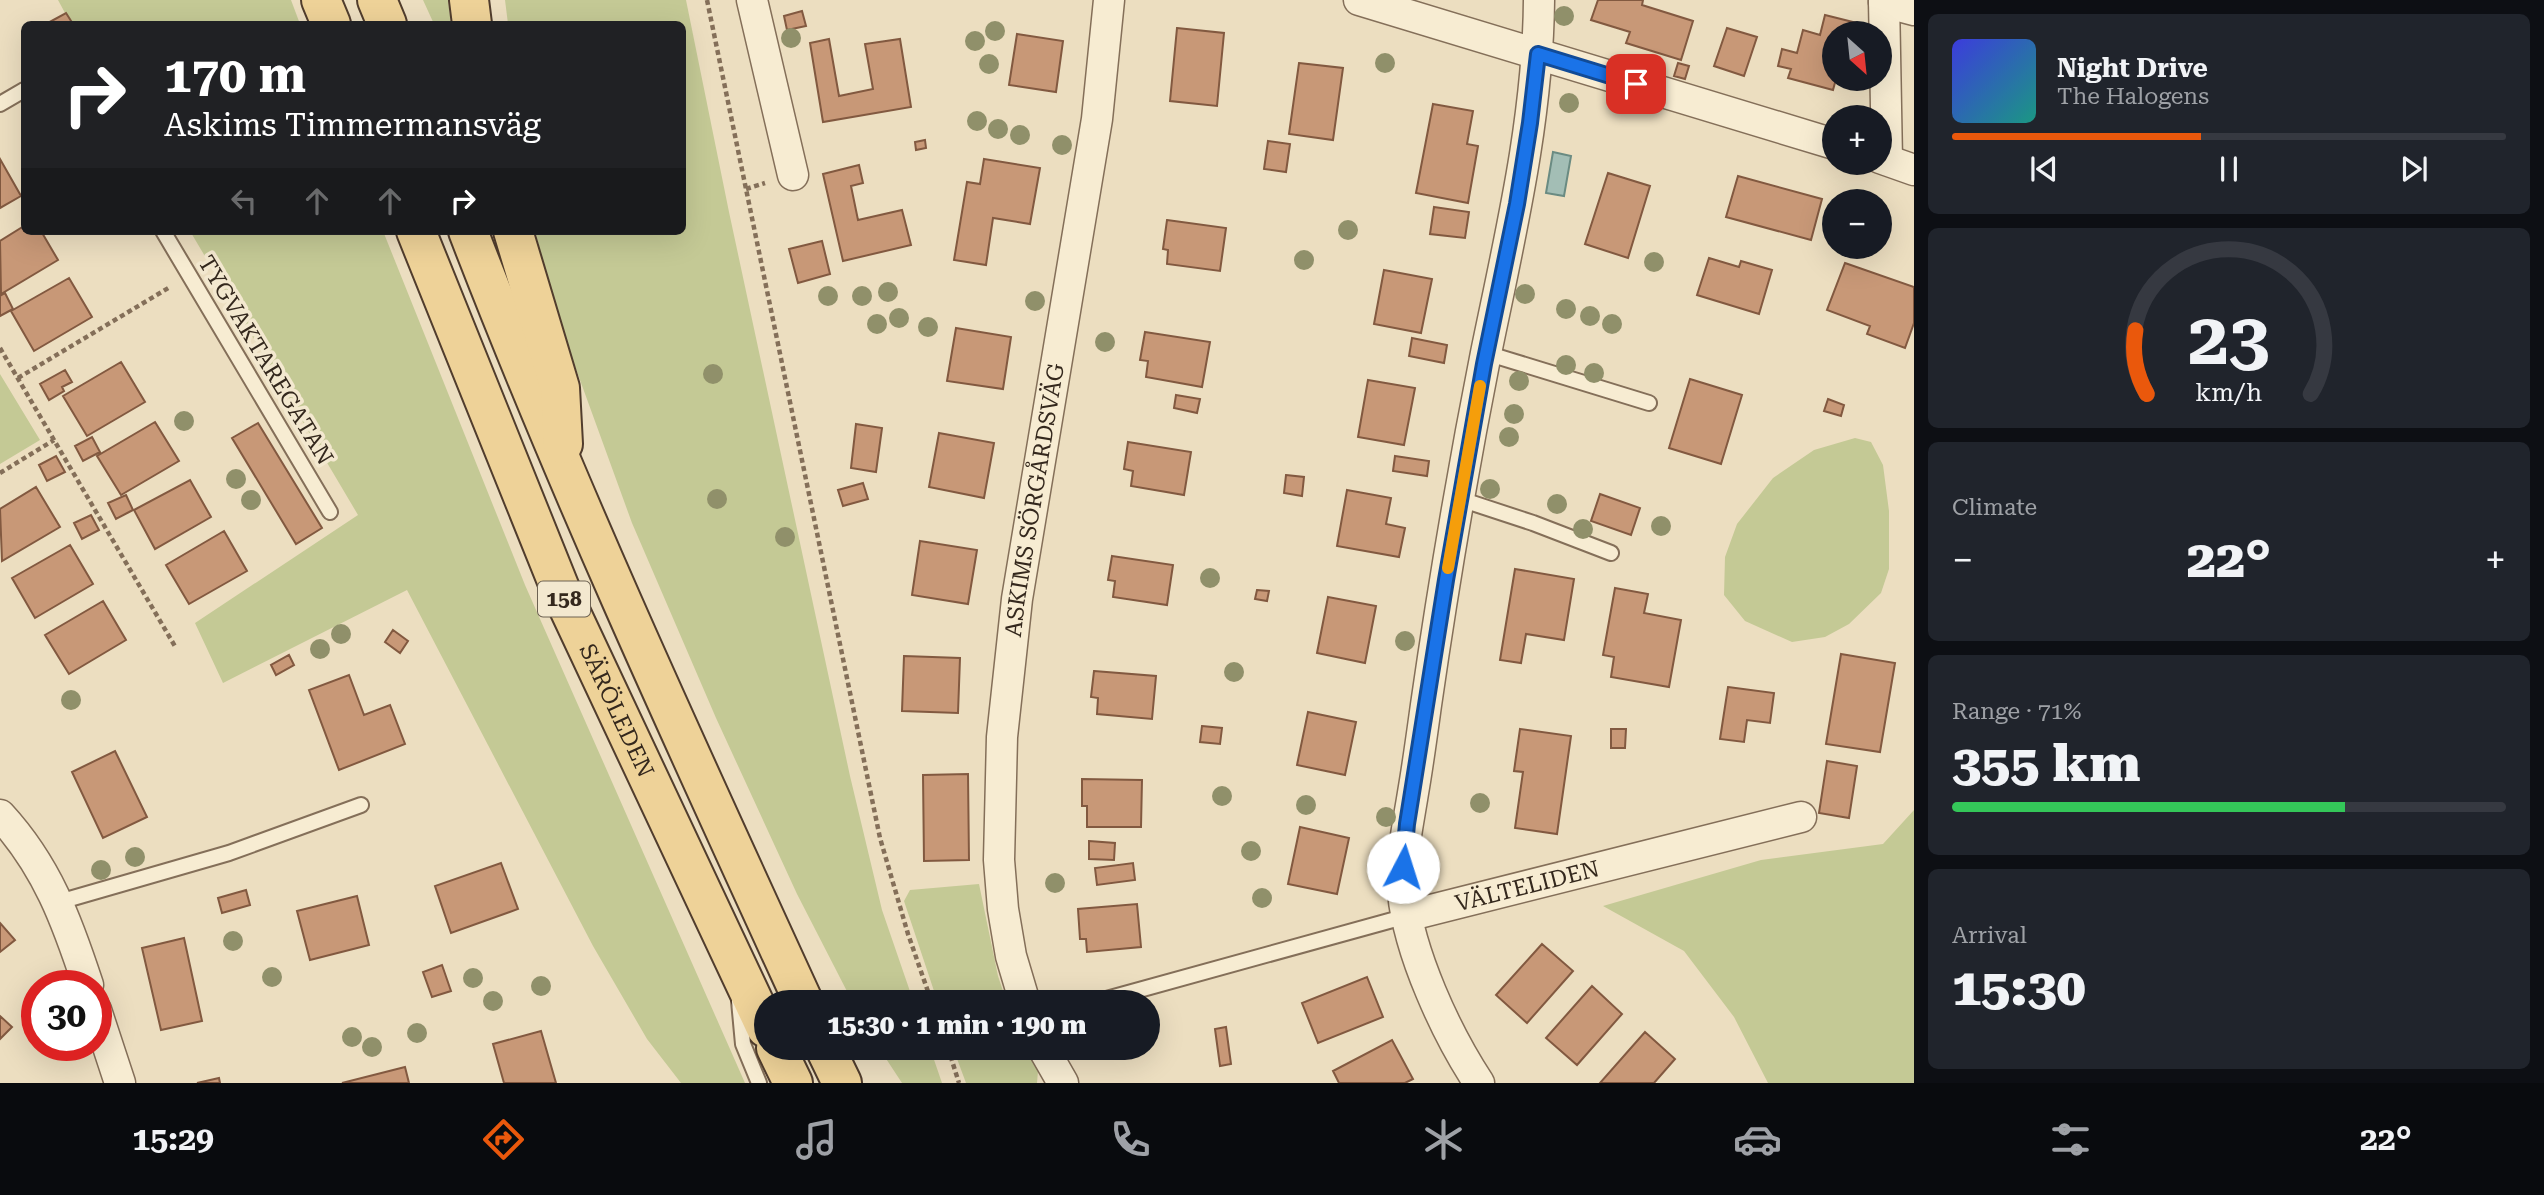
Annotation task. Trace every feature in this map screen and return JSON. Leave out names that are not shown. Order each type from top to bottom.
[{"type":"main road","points":[[321,0],[330,21]]},
{"type":"main road","points":[[377,0],[386,21]]},
{"type":"main road","points":[[469,0],[472,21]]},
{"type":"main road","name":"SÄRÖLEDEN","points":[[418,235],[563,596],[754,1003]]},
{"type":"main road","name":"158","points":[[470,235],[523,373],[723,827],[798,990]]},
{"type":"main road","points":[[514,235],[560,388],[565,467]]},
{"type":"main road","points":[[782,1060],[793,1083]]},
{"type":"main road","points":[[831,1060],[842,1083]]},
{"type":"street","points":[[752,0],[793,175]]},
{"type":"street","name":"ASKIMS SÖRGÅRDSVÄG","points":[[1021,990],[1011,956],[1003,909],[999,860],[1002,737],[1017,599],[1097,119],[1109,0]]},
{"type":"street","points":[[1359,0],[1822,140]]},
{"type":"street","points":[[1479,1083],[1443,1017],[1422,965],[1407,916],[1403,892],[1407,824],[1460,499],[1530,123],[1538,54],[1539,0]]},
{"type":"street","points":[[1894,163],[1884,1],[1914,10]]},
{"type":"street","points":[[0,815],[38,864],[59,902],[83,970]]},
{"type":"street","name":"VÄLTELIDEN","points":[[1407,916],[1801,817]]},
{"type":"street","points":[[112,1059],[120,1083]]},
{"type":"street","points":[[1050,1060],[1063,1083]]},
{"type":"lane","points":[[0,104],[21,92]]},
{"type":"lane","name":"TYGVAKTAREGATAN","points":[[165,235],[330,512]]},
{"type":"lane","points":[[1486,353],[1649,403]]},
{"type":"lane","points":[[1460,499],[1611,553]]},
{"type":"lane","points":[[59,902],[229,853],[361,805]]},
{"type":"lane","name":"VÄLTELIDEN","points":[[1139,990],[1407,916]]},
{"type":"lane","points":[[733,958],[743,1044],[759,1083]]},
{"type":"path","points":[[707,0],[880,838],[927,990]]},
{"type":"path","points":[[18,378],[189,276]]},
{"type":"path","points":[[0,348],[176,648]]},
{"type":"path","points":[[0,473],[54,440]]},
{"type":"path","points":[[952,1060],[959,1083]]},
{"type":"green space","points":[[58,0],[291,0],[299,21],[69,21]]},
{"type":"green space","points":[[423,0],[448,0],[451,21],[433,21]]},
{"type":"green space","points":[[505,0],[686,0],[850,776],[882,910],[910,990],[846,990],[797,894],[716,718],[632,523],[560,325],[536,235],[686,235],[686,21],[508,21]]},
{"type":"green space","points":[[192,235],[385,235],[525,585],[745,1083],[681,1083],[647,1039],[593,946],[407,590],[223,683],[195,623],[358,515]]},
{"type":"green space","points":[[0,374],[40,440],[0,464]]},
{"type":"green space","points":[[1855,438],[1871,442],[1883,465],[1889,511],[1889,569],[1881,593],[1849,624],[1825,637],[1792,642],[1745,621],[1724,595],[1725,557],[1737,524],[1773,478],[1814,450]]},
{"type":"green space","points":[[1914,810],[1914,1083],[1768,1083],[1734,1017],[1684,951],[1603,906],[1761,860],[1883,844]]},
{"type":"green space","points":[[979,884],[1003,990],[934,990],[904,901],[910,890]]},
{"type":"green space","points":[[887,1060],[934,1060],[942,1083],[902,1083]]},
{"type":"green space","points":[[957,1060],[1033,1060],[1038,1071],[1037,1083],[966,1083]]},
{"type":"water","points":[[1553,152],[1571,156],[1564,196],[1546,193]]},
{"type":"building","points":[[1598,0],[1643,0],[1642,5],[1693,21],[1681,60],[1626,43],[1630,32],[1591,20]]},
{"type":"building","points":[[802,11],[806,26],[787,30],[784,16]]},
{"type":"building","points":[[66,13],[71,21],[51,21]]},
{"type":"building","points":[[1825,15],[1849,21],[1824,21]]},
{"type":"building","points":[[1822,27],[1822,87],[1788,78],[1791,69],[1778,66],[1782,49],[1797,53],[1803,30],[1820,35]]},
{"type":"building","points":[[1177,28],[1224,33],[1217,106],[1170,101]]},
{"type":"building","points":[[1727,28],[1757,37],[1744,76],[1714,66]]},
{"type":"building","points":[[1017,34],[1063,41],[1056,92],[1009,85]]},
{"type":"building","points":[[829,39],[839,96],[873,89],[865,44],[900,39],[911,107],[823,122],[810,43]]},
{"type":"building","points":[[1299,63],[1343,68],[1333,140],[1289,134]]},
{"type":"building","points":[[1678,63],[1689,66],[1685,79],[1674,76]]},
{"type":"building","points":[[1433,104],[1473,111],[1467,144],[1478,146],[1468,203],[1416,193]]},
{"type":"building","points":[[925,140],[926,148],[916,150],[915,142]]},
{"type":"building","points":[[1268,141],[1290,144],[1286,172],[1264,169]]},
{"type":"building","points":[[0,159],[21,196],[0,208]]},
{"type":"building","points":[[984,159],[1040,168],[1030,224],[993,218],[986,265],[954,260],[967,182],[980,184]]},
{"type":"building","points":[[859,165],[863,183],[851,186],[858,220],[902,210],[911,245],[843,261],[823,174]]},
{"type":"building","points":[[1608,173],[1650,186],[1628,258],[1585,244]]},
{"type":"building","points":[[1738,176],[1822,199],[1811,240],[1726,217]]},
{"type":"building","points":[[1434,207],[1469,212],[1465,238],[1430,234]]},
{"type":"building","points":[[1167,220],[1226,228],[1220,271],[1167,264],[1168,250],[1163,249]]},
{"type":"building","points":[[21,228],[21,235],[43,235],[58,260],[1,294],[0,241]]},
{"type":"building","points":[[822,241],[830,274],[798,283],[789,249]]},
{"type":"building","points":[[1709,258],[1739,267],[1741,261],[1772,270],[1759,314],[1697,295]]},
{"type":"building","points":[[1845,263],[1914,287],[1914,323],[1905,348],[1867,334],[1870,326],[1827,310]]},
{"type":"building","points":[[1384,270],[1432,279],[1421,333],[1374,324]]},
{"type":"building","points":[[69,278],[92,317],[34,351],[11,311]]},
{"type":"building","points":[[5,293],[13,309],[0,316],[0,296]]},
{"type":"building","points":[[956,328],[1011,337],[1003,389],[947,381]]},
{"type":"building","points":[[1145,332],[1210,342],[1202,387],[1146,377],[1148,361],[1140,360]]},
{"type":"building","points":[[1412,338],[1447,345],[1444,363],[1409,356]]},
{"type":"building","points":[[121,362],[145,402],[87,436],[63,396]]},
{"type":"building","points":[[65,370],[72,382],[62,387],[64,391],[49,400],[40,384]]},
{"type":"building","points":[[1690,379],[1742,395],[1721,464],[1669,448]]},
{"type":"building","points":[[1368,380],[1415,388],[1404,445],[1358,437]]},
{"type":"building","points":[[1176,395],[1200,399],[1197,413],[1174,408]]},
{"type":"building","points":[[1828,399],[1844,405],[1841,416],[1824,411]]},
{"type":"building","points":[[155,422],[179,461],[121,495],[97,456]]},
{"type":"building","points":[[258,423],[322,528],[296,544],[232,438]]},
{"type":"building","points":[[856,424],[882,428],[876,472],[851,468]]},
{"type":"building","points":[[939,433],[994,443],[984,498],[929,487]]},
{"type":"building","points":[[92,437],[100,452],[83,461],[75,446]]},
{"type":"building","points":[[1128,442],[1191,452],[1184,495],[1131,486],[1133,471],[1124,469]]},
{"type":"building","points":[[56,456],[65,472],[47,481],[39,465]]},
{"type":"building","points":[[1395,456],[1429,461],[1427,476],[1393,471]]},
{"type":"building","points":[[1286,475],[1304,477],[1302,496],[1284,493]]},
{"type":"building","points":[[190,480],[211,517],[155,549],[134,510]]},
{"type":"building","points":[[863,483],[868,499],[843,506],[838,490]]},
{"type":"building","points":[[36,487],[60,527],[2,561],[0,509]]},
{"type":"building","points":[[1347,490],[1391,498],[1386,524],[1405,528],[1399,557],[1337,546]]},
{"type":"building","points":[[1600,494],[1640,508],[1631,535],[1591,521]]},
{"type":"building","points":[[126,495],[133,510],[116,519],[108,503]]},
{"type":"building","points":[[91,515],[99,530],[82,539],[74,523]]},
{"type":"building","points":[[224,531],[247,571],[189,604],[166,565]]},
{"type":"building","points":[[920,541],[977,550],[968,604],[912,595]]},
{"type":"building","points":[[70,545],[93,584],[35,618],[12,578]]},
{"type":"building","points":[[1112,556],[1173,565],[1167,605],[1113,597],[1115,581],[1108,580]]},
{"type":"building","points":[[1515,569],[1574,579],[1564,640],[1526,634],[1521,663],[1500,660]]},
{"type":"building","points":[[1615,588],[1648,594],[1644,613],[1681,620],[1669,687],[1611,677],[1614,657],[1603,655]]},
{"type":"building","points":[[1257,590],[1269,591],[1267,601],[1255,599]]},
{"type":"building","points":[[1328,597],[1376,606],[1365,663],[1317,653]]},
{"type":"building","points":[[103,601],[126,640],[69,674],[45,635]]},
{"type":"building","points":[[393,630],[408,641],[400,653],[385,642]]},
{"type":"building","points":[[1841,654],[1895,663],[1880,752],[1826,744]]},
{"type":"building","points":[[289,655],[294,665],[276,675],[271,665]]},
{"type":"building","points":[[904,656],[960,658],[958,713],[902,711]]},
{"type":"building","points":[[1094,671],[1156,676],[1152,719],[1097,714],[1098,698],[1091,697]]},
{"type":"building","points":[[349,675],[364,715],[390,705],[405,744],[339,770],[309,690]]},
{"type":"building","points":[[1728,687],[1774,693],[1770,723],[1747,720],[1744,742],[1720,739]]},
{"type":"building","points":[[1308,712],[1356,722],[1345,775],[1297,765]]},
{"type":"building","points":[[1202,726],[1222,728],[1220,744],[1200,742]]},
{"type":"building","points":[[1520,729],[1571,736],[1557,834],[1515,828],[1523,772],[1514,771]]},
{"type":"building","points":[[1611,729],[1626,729],[1625,748],[1611,748]]},
{"type":"building","points":[[115,751],[147,817],[103,838],[72,772]]},
{"type":"building","points":[[1827,761],[1857,766],[1849,818],[1819,813]]},
{"type":"building","points":[[968,774],[969,860],[924,861],[923,775]]},
{"type":"building","points":[[1082,779],[1142,780],[1141,827],[1087,827],[1087,806],[1082,806]]},
{"type":"building","points":[[1300,827],[1349,838],[1337,894],[1288,884]]},
{"type":"building","points":[[1089,841],[1115,843],[1114,860],[1089,859]]},
{"type":"building","points":[[501,863],[518,909],[451,933],[435,886]]},
{"type":"building","points":[[1133,863],[1135,880],[1097,885],[1095,868]]},
{"type":"building","points":[[246,890],[250,905],[222,913],[218,898]]},
{"type":"building","points":[[357,896],[369,945],[310,960],[297,911]]},
{"type":"building","points":[[1137,904],[1141,947],[1087,952],[1086,939],[1080,939],[1078,909]]},
{"type":"building","points":[[0,923],[15,940],[0,952]]},
{"type":"building","points":[[184,938],[202,1021],[161,1030],[142,948]]},
{"type":"building","points":[[1542,944],[1573,971],[1527,1023],[1496,995]]},
{"type":"building","points":[[442,965],[451,991],[432,997],[423,972]]},
{"type":"building","points":[[1367,977],[1383,1017],[1318,1043],[1302,1003]]},
{"type":"building","points":[[1592,986],[1622,1014],[1577,1065],[1546,1038]]},
{"type":"building","points":[[0,1016],[12,1027],[0,1039]]},
{"type":"building","points":[[1226,1027],[1231,1064],[1220,1066],[1215,1029]]},
{"type":"building","points":[[541,1031],[556,1083],[504,1083],[493,1044]]},
{"type":"building","points":[[1645,1032],[1675,1059],[1654,1083],[1600,1083]]},
{"type":"building","points":[[1392,1040],[1413,1079],[1405,1083],[1339,1083],[1333,1071]]},
{"type":"building","points":[[405,1067],[409,1083],[342,1083]]},
{"type":"building","points":[[219,1078],[220,1083],[197,1083]]},
{"type":"slow traffic","points":[[1448,568],[1480,386]]},
{"type":"route","points":[[1403,867],[1407,824],[1446,580],[1484,364],[1517,204],[1538,54],[1636,84]]}]
